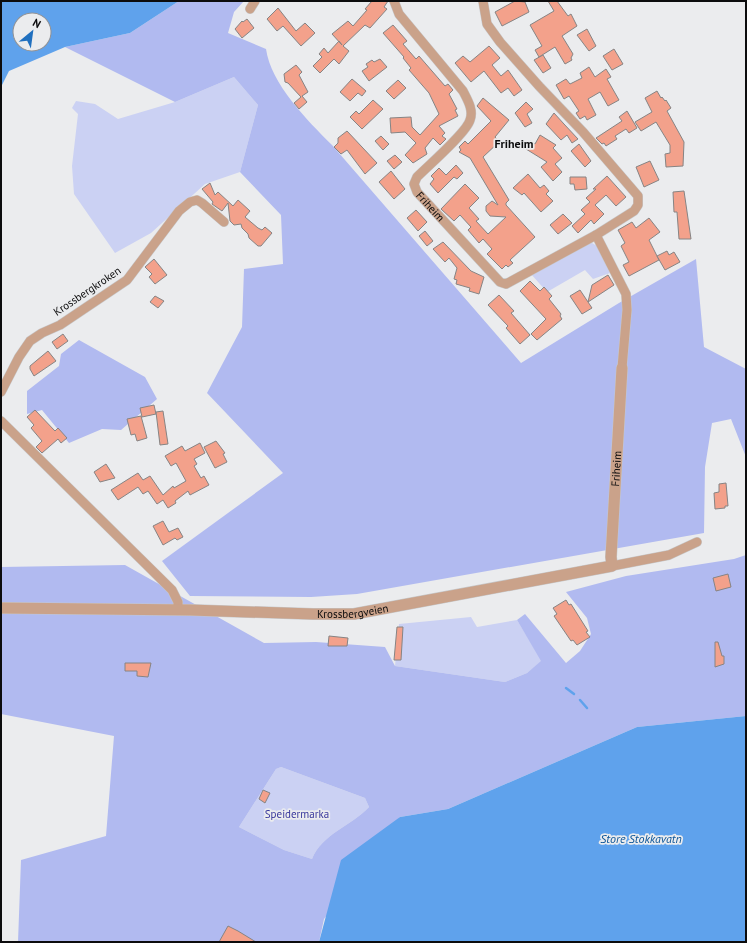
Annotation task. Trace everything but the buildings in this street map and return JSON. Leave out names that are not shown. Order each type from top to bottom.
[{"type":"street","name":"Friheim","points":[[394,1],[399,14],[463,91],[470,107],[471,114],[467,126],[418,177],[414,184],[417,192],[500,282],[506,284],[596,235],[634,211],[638,205],[638,196],[583,132],[500,42],[487,24],[483,1]]},
{"type":"street","name":"Krossbergkroken","points":[[1,392],[19,357],[30,341],[60,324],[127,280],[184,206],[196,200],[202,203],[224,222]]},
{"type":"street","name":"Friheim","points":[[596,235],[626,294],[627,310],[622,368],[611,557],[612,566]]},
{"type":"street","points":[[1,421],[172,590],[176,596],[178,610]]},
{"type":"street","name":"Krossbergveien","points":[[1,608],[354,614],[668,555],[697,542]]},
{"type":"green space","points":[[234,77],[258,105],[240,172],[205,184],[151,233],[115,253],[74,194],[72,166],[78,114],[72,108],[76,101],[95,104],[118,119],[175,102]]},
{"type":"green space","points":[[592,243],[597,246],[610,273],[593,279],[585,270],[547,292],[531,274],[587,244]]},
{"type":"green space","points":[[471,617],[477,627],[517,620],[542,661],[527,673],[505,682],[395,666],[399,624]]},
{"type":"green space","name":"Speidermarka","points":[[281,767],[365,798],[369,807],[323,843],[312,859],[284,850],[239,827],[276,769]]},
{"type":"shaded area","points":[[179,1],[244,1],[234,12],[228,33],[266,49],[269,62],[282,88],[301,113],[332,145],[521,363],[619,303],[696,259],[704,347],[746,369],[746,457],[731,419],[712,423],[705,467],[704,533],[357,594],[311,597],[190,596],[162,561],[283,473],[207,393],[242,327],[244,269],[283,264],[281,215],[240,172],[258,105],[234,77],[175,102],[65,47],[130,33]]},
{"type":"shaded area","points":[[79,340],[145,377],[157,399],[121,430],[102,429],[69,443],[42,410],[27,414],[27,391],[59,366],[61,354]]},
{"type":"shaded area","points":[[746,555],[746,716],[637,727],[448,809],[400,817],[324,919],[319,942],[18,942],[21,860],[106,836],[114,736],[1,714],[1,567],[125,565],[264,643],[316,642],[385,647],[395,666],[505,682],[527,673],[541,661],[517,620],[525,614],[566,663],[580,651],[591,634],[587,618],[566,592],[626,576],[734,559]],"holes":[[[281,767],[365,798],[369,807],[323,843],[312,859],[284,850],[239,827],[276,769]]]},
{"type":"water","points":[[1,1],[179,1],[130,33],[65,47],[9,71],[1,87]]},
{"type":"water","name":"Store Stokkavatn","points":[[746,716],[746,942],[319,942],[341,860],[400,817],[448,809],[637,727]]},
{"type":"waterway","points":[[566,688],[574,694]]},
{"type":"waterway","points":[[580,700],[587,708]]},
{"type":"district","name":"Friheim","points":[[514,143]]}]
